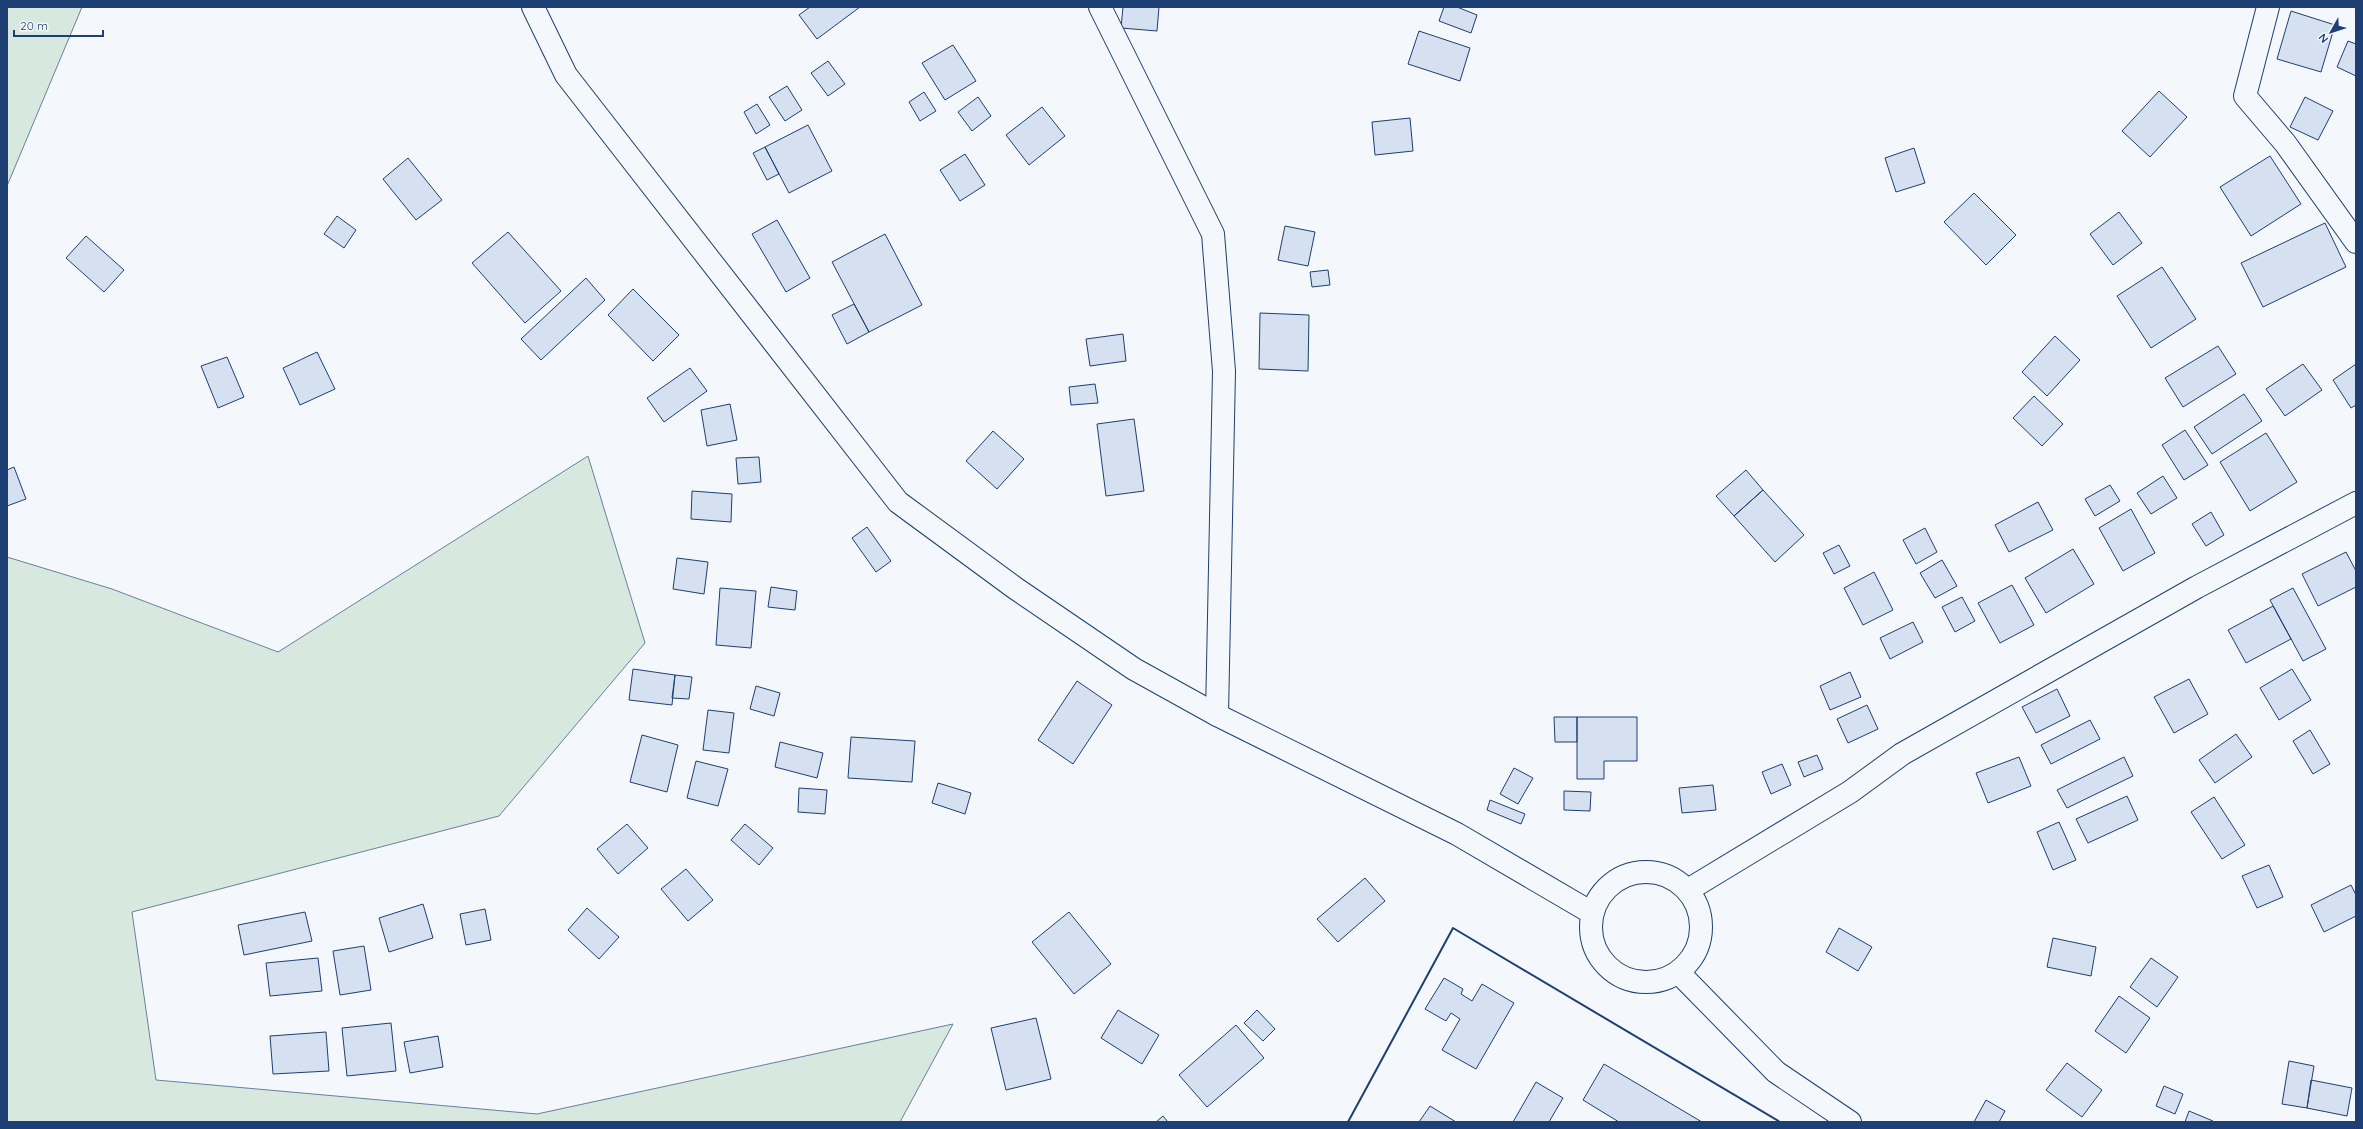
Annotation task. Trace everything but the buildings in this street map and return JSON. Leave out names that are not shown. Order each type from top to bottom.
[{"type":"street","points":[[533,7],[566,75],[898,502],[1015,588],[1134,669],[1217,715],[1457,834],[1592,913]]},
{"type":"street","points":[[1100,7],[1213,234],[1224,371],[1217,715]]},
{"type":"street","points":[[2268,7],[2246,96],[2285,143],[2356,242]]},
{"type":"street","points":[[1688,890],[1850,792],[1902,754],[2197,587],[2356,502]]},
{"type":"street","points":[[1648,871],[1662,874],[1676,880],[1688,890],[1696,904],[1701,918],[1701,934],[1697,948],[1689,962],[1678,972],[1663,980],[1646,982],[1630,980],[1614,973],[1603,961],[1594,947],[1590,930],[1592,913],[1597,899],[1607,887],[1619,878],[1633,872],[1648,871]]},
{"type":"street","points":[[1678,972],[1776,1072],[1850,1122]]},
{"type":"shaded area","points":[[7,7],[82,7],[7,186]]},
{"type":"shaded area","points":[[588,456],[645,643],[499,816],[132,912],[156,1080],[537,1114],[953,1024],[900,1122],[7,1122],[7,557],[112,589],[278,652]]},
{"type":"wall","points":[[1348,1122],[1453,928],[1780,1122]]}]
